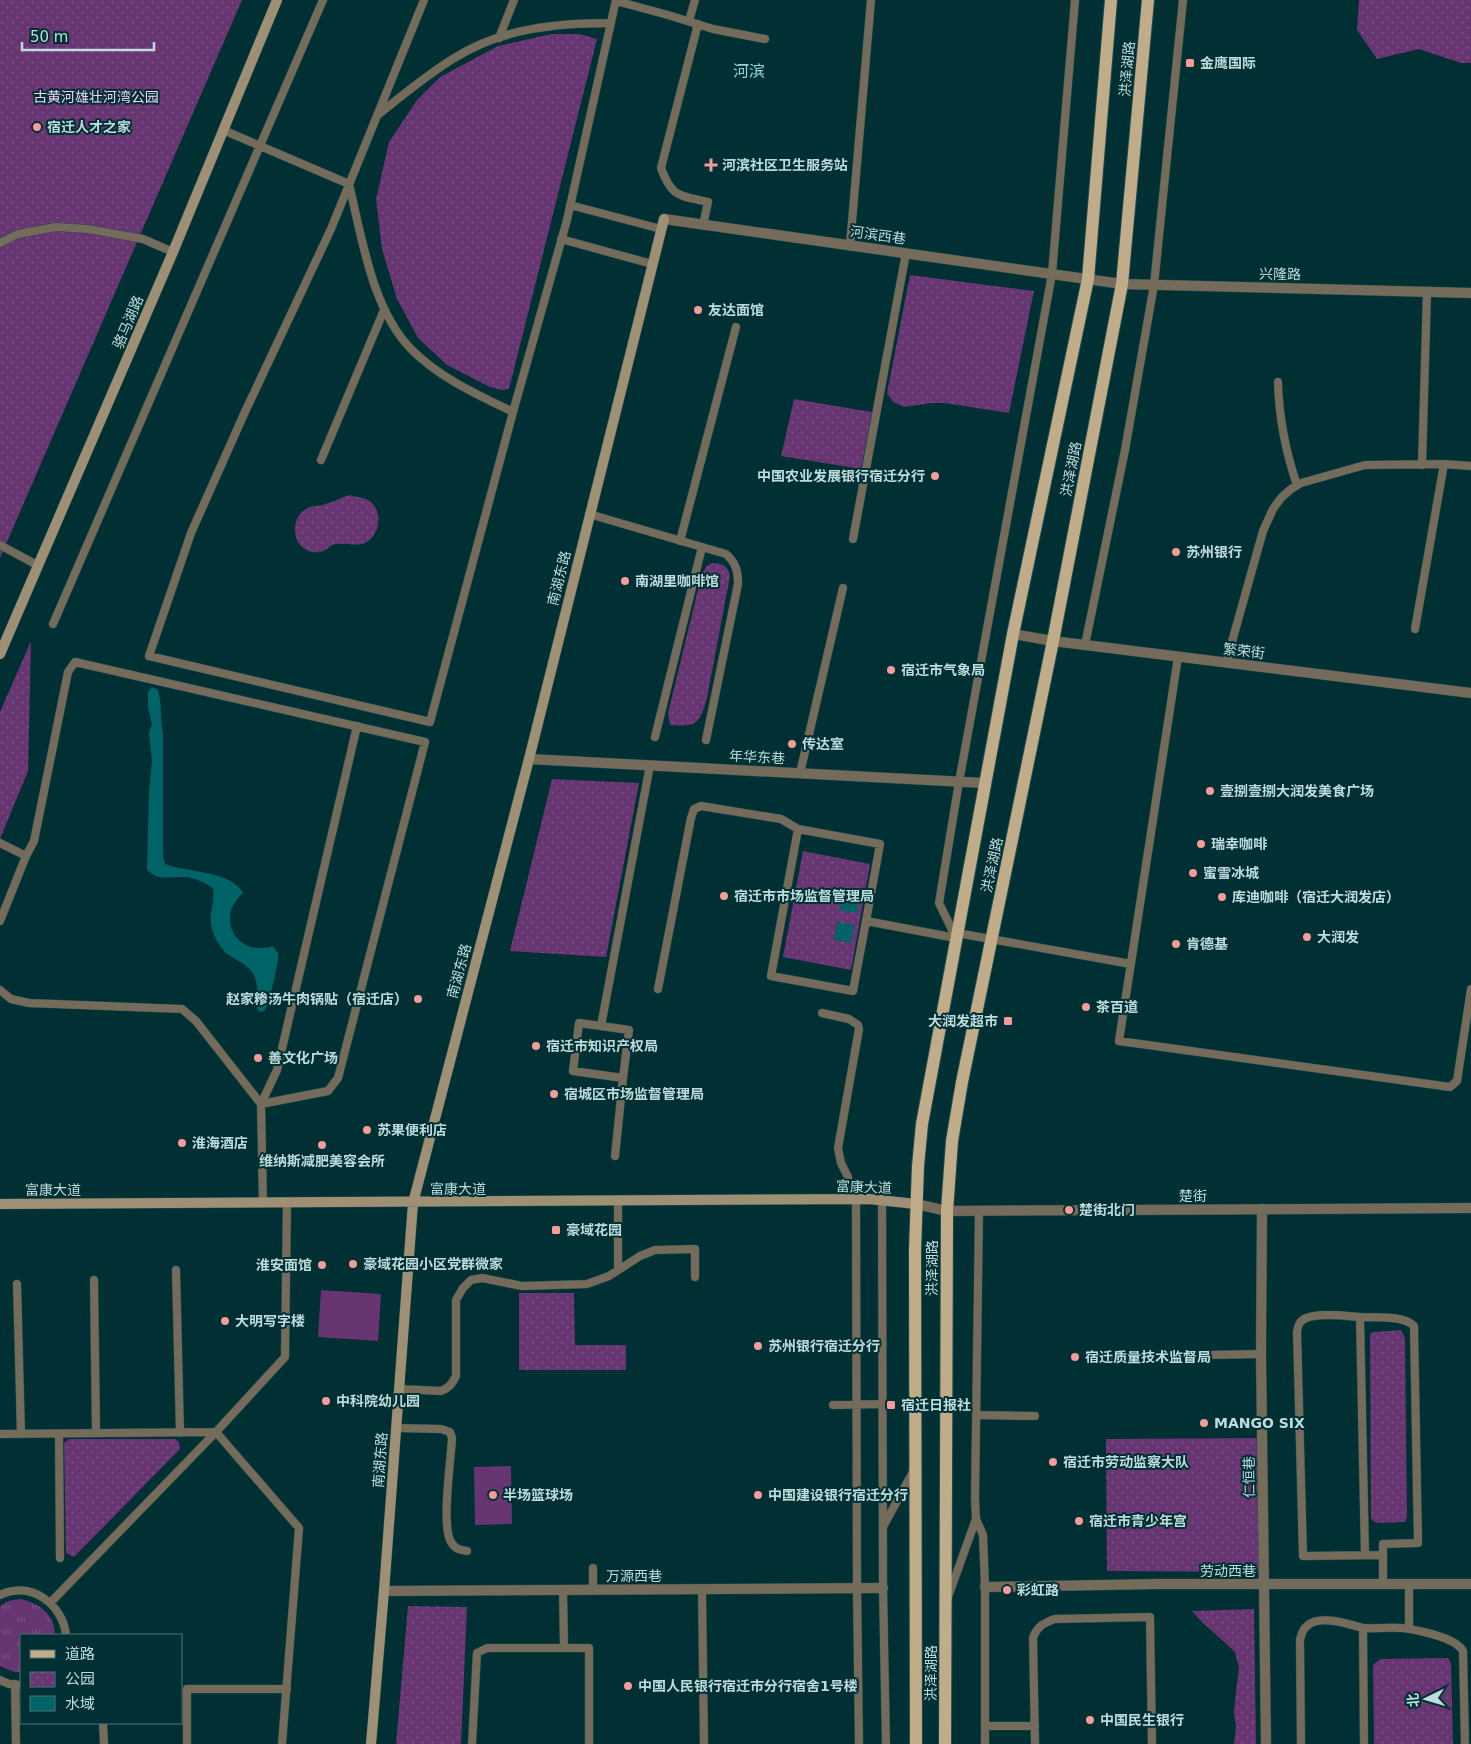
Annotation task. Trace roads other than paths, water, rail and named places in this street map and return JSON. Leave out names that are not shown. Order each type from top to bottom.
[{"type":"main road","name":"洪泽湖路","points":[[916,1744],[916,1204],[922,1124],[1013,634],[1088,279],[1110,0]]},
{"type":"main road","name":"洪泽湖路","points":[[945,1744],[947,1211],[952,1140],[1053,641],[1122,284],[1148,0]]},
{"type":"street","name":"骆马湖路","points":[[0,654],[173,252],[277,0]]},
{"type":"street","name":"河滨西巷","points":[[662,224],[703,225],[1088,279]]},
{"type":"street","name":"南湖东路","points":[[371,1744],[413,1203],[529,758],[662,224]]},
{"type":"street","name":"兴隆路","points":[[1088,279],[1122,284],[1471,293]]},
{"type":"street","name":"繁荣街","points":[[1013,634],[1053,641],[1471,693]]},
{"type":"street","name":"年华东巷","points":[[529,758],[984,783]]},
{"type":"street","name":"富康大道","points":[[0,1204],[882,1199],[916,1204]]},
{"type":"street","name":"楚街","points":[[916,1204],[947,1211],[1471,1208]]},
{"type":"street","name":"仁恒巷","points":[[1262,1209],[1261,1354],[1266,1744]]},
{"type":"street","name":"劳动西巷","points":[[985,1587],[1471,1584]]},
{"type":"street","name":"万源西巷","points":[[384,1591],[883,1588]]},
{"type":"lane","points":[[53,624],[323,0]]},
{"type":"lane","points":[[424,0],[331,229],[244,414],[191,533],[149,656],[430,722],[570,205],[616,0],[713,29],[765,39]]},
{"type":"lane","points":[[498,38],[514,0]]},
{"type":"lane","points":[[689,21],[695,0]]},
{"type":"lane","points":[[850,245],[871,0]]},
{"type":"lane","points":[[956,935],[939,903],[958,782],[1052,274],[1075,0]]},
{"type":"lane","points":[[1085,645],[1125,450],[1154,285],[1183,0]]},
{"type":"lane","points":[[377,115],[435,70],[457,56],[498,38],[550,26],[611,23]]},
{"type":"lane","points":[[698,24],[661,168],[667,186],[678,195],[708,202],[703,225]]},
{"type":"lane","points":[[223,130],[349,184]]},
{"type":"lane","points":[[349,184],[364,249],[384,310],[393,326],[413,350],[433,368],[466,389],[513,412]]},
{"type":"lane","points":[[570,205],[662,224]]},
{"type":"lane","points":[[0,243],[18,234],[56,227],[88,229],[143,239],[173,252]]},
{"type":"lane","points":[[561,239],[652,264]]},
{"type":"lane","points":[[853,539],[906,253]]},
{"type":"lane","points":[[1422,465],[1427,292]]},
{"type":"lane","points":[[321,460],[384,310]]},
{"type":"lane","points":[[680,541],[736,327]]},
{"type":"lane","points":[[1278,382],[1282,430],[1297,485]]},
{"type":"lane","points":[[1416,629],[1444,464]]},
{"type":"lane","points":[[1226,663],[1263,531],[1273,509],[1281,498],[1297,485],[1365,465],[1444,464],[1471,466]]},
{"type":"lane","points":[[589,514],[726,554],[734,562],[738,574],[738,584],[706,740]]},
{"type":"lane","points":[[0,545],[37,565]]},
{"type":"lane","points":[[655,737],[702,547]]},
{"type":"lane","points":[[800,773],[843,588]]},
{"type":"lane","points":[[1178,657],[1119,1041],[1450,1087],[1457,1082],[1471,989]]},
{"type":"lane","points":[[0,921],[34,841],[68,672],[75,662],[425,742],[338,1078],[328,1091],[261,1104]]},
{"type":"lane","points":[[263,1203],[261,1104],[277,1070],[358,726]]},
{"type":"lane","points":[[601,1026],[650,765]]},
{"type":"lane","points":[[658,989],[691,818],[694,809],[701,806],[781,819],[798,829],[880,844],[853,991],[771,976],[798,829]]},
{"type":"lane","points":[[0,843],[26,856]]},
{"type":"lane","points":[[866,921],[1131,964]]},
{"type":"lane","points":[[0,990],[11,999],[29,1002],[182,1009],[196,1021],[261,1104]]},
{"type":"lane","points":[[822,1013],[849,1019],[858,1025],[859,1029],[838,1148],[841,1163],[848,1177],[852,1199],[859,1744]]},
{"type":"lane","points":[[615,1156],[629,1030],[578,1023],[573,1071],[623,1078]]},
{"type":"lane","points":[[882,1199],[883,1588],[886,1744]]},
{"type":"lane","points":[[618,1201],[618,1270]]},
{"type":"lane","points":[[50,1603],[216,1432],[285,1357],[288,1203]]},
{"type":"lane","points":[[946,1604],[976,1519],[979,1211]]},
{"type":"lane","points":[[400,1389],[441,1391],[447,1389],[452,1384],[456,1376],[456,1300],[463,1288],[471,1280],[482,1278],[531,1286],[587,1284],[600,1280],[640,1256],[656,1250],[695,1249],[695,1277]]},
{"type":"lane","points":[[176,1270],[180,1433]]},
{"type":"lane","points":[[94,1280],[96,1433]]},
{"type":"lane","points":[[17,1284],[21,1434]]},
{"type":"lane","points":[[1383,1555],[1303,1556],[1297,1332],[1299,1323],[1314,1315],[1402,1319],[1409,1321],[1414,1326],[1418,1543],[1383,1544],[1383,1555],[1383,1584]]},
{"type":"lane","points":[[1360,1317],[1365,1555]]},
{"type":"lane","points":[[1098,1357],[1261,1354]]},
{"type":"lane","points":[[833,1405],[883,1404]]},
{"type":"lane","points":[[976,1415],[1035,1416]]},
{"type":"lane","points":[[396,1428],[441,1429],[450,1432],[452,1438],[446,1520],[448,1536],[458,1550],[467,1551]]},
{"type":"lane","points":[[0,1434],[216,1432]]},
{"type":"lane","points":[[216,1432],[299,1528],[282,1744]]},
{"type":"lane","points":[[59,1434],[60,1558]]},
{"type":"lane","points":[[883,1526],[915,1468]]},
{"type":"lane","points":[[976,1519],[983,1535],[985,1587],[985,1744]]},
{"type":"lane","points":[[593,1568],[593,1590]]},
{"type":"lane","points":[[1409,1584],[1409,1629]]},
{"type":"lane","points":[[702,1589],[704,1744]]},
{"type":"lane","points":[[563,1590],[564,1648]]},
{"type":"lane","points":[[0,1595],[18,1591],[32,1593],[47,1600],[58,1611],[65,1626],[66,1634]]},
{"type":"lane","points":[[1035,1744],[1033,1638],[1041,1625],[1055,1619],[1150,1617],[1152,1744]]},
{"type":"lane","points":[[1301,1744],[1300,1640],[1305,1627],[1311,1622],[1325,1620],[1363,1628],[1409,1629],[1454,1641],[1460,1646],[1463,1652],[1465,1744]]},
{"type":"lane","points":[[1363,1628],[1364,1744]]},
{"type":"lane","points":[[472,1744],[477,1654],[488,1648],[589,1648],[590,1744]]},
{"type":"lane","points":[[0,1680],[18,1684],[16,1744]]},
{"type":"lane","points":[[186,1744],[187,1689],[287,1689]]},
{"type":"lane","points":[[103,1724],[104,1744]]},
{"type":"lane","points":[[985,1726],[1035,1726]]},
{"type":"water","points":[[152,687],[158,690],[163,733],[163,857],[165,864],[219,876],[229,880],[243,893],[234,903],[230,913],[230,923],[234,933],[240,941],[249,946],[260,948],[273,946],[278,954],[269,1003],[264,1011],[260,1012],[257,1009],[258,994],[253,973],[226,953],[215,937],[211,923],[213,888],[200,881],[186,877],[155,876],[147,869],[149,792],[152,761],[149,733],[152,724],[148,707],[148,692]]},
{"type":"water","points":[[843,892],[860,895],[857,913],[839,910]]},
{"type":"water","points":[[837,922],[854,925],[851,943],[834,940]]},
{"type":"place","name":"金鹰国际","points":[[1190,63]]},
{"type":"place","name":"宿迁人才之家","points":[[37,127]]},
{"type":"place","name":"河滨社区卫生服务站","points":[[711,165]]},
{"type":"place","name":"友达面馆","points":[[698,310]]},
{"type":"place","name":"中国农业发展银行宿迁分行","points":[[935,476]]},
{"type":"place","name":"苏州银行","points":[[1176,552]]},
{"type":"place","name":"南湖里咖啡馆","points":[[625,581]]},
{"type":"place","name":"宿迁市气象局","points":[[891,670]]},
{"type":"place","name":"传达室","points":[[792,744]]},
{"type":"place","name":"壹捌壹捌大润发美食广场","points":[[1210,791]]},
{"type":"place","name":"瑞幸咖啡","points":[[1201,844]]},
{"type":"place","name":"蜜雪冰城","points":[[1193,873]]},
{"type":"place","name":"宿迁市市场监督管理局","points":[[724,896]]},
{"type":"place","name":"库迪咖啡（宿迁大润发店）","points":[[1222,897]]},
{"type":"place","name":"大润发","points":[[1307,937]]},
{"type":"place","name":"肯德基","points":[[1176,944]]},
{"type":"place","name":"赵家糁汤牛肉锅贴（宿迁店）","points":[[418,999]]},
{"type":"place","name":"茶百道","points":[[1086,1007]]},
{"type":"place","name":"大润发超市","points":[[1008,1021]]},
{"type":"place","name":"宿迁市知识产权局","points":[[536,1046]]},
{"type":"place","name":"善文化广场","points":[[258,1058]]},
{"type":"place","name":"宿城区市场监督管理局","points":[[554,1094]]},
{"type":"place","name":"苏果便利店","points":[[367,1130]]},
{"type":"place","name":"淮海酒店","points":[[182,1143]]},
{"type":"place","name":"维纳斯减肥美容会所","points":[[322,1145]]},
{"type":"place","name":"楚街北门","points":[[1069,1210]]},
{"type":"place","name":"豪域花园","points":[[556,1230]]},
{"type":"place","name":"豪域花园小区党群微家","points":[[353,1264]]},
{"type":"place","name":"淮安面馆","points":[[322,1265]]},
{"type":"place","name":"大明写字楼","points":[[225,1321]]},
{"type":"place","name":"苏州银行宿迁分行","points":[[758,1346]]},
{"type":"place","name":"宿迁质量技术监督局","points":[[1075,1357]]},
{"type":"place","name":"中科院幼儿园","points":[[326,1401]]},
{"type":"place","name":"宿迁日报社","points":[[891,1405]]},
{"type":"place","name":"MANGO SIX","points":[[1204,1423]]},
{"type":"place","name":"宿迁市劳动监察大队","points":[[1053,1462]]},
{"type":"place","name":"半场篮球场","points":[[493,1495]]},
{"type":"place","name":"中国建设银行宿迁分行","points":[[758,1495]]},
{"type":"place","name":"宿迁市青少年宫","points":[[1079,1521]]},
{"type":"place","name":"彩虹路","points":[[1007,1590]]},
{"type":"place","name":"中国人民银行宿迁市分行宿舍1号楼","points":[[628,1686]]},
{"type":"place","name":"中国民生银行","points":[[1090,1720]]},
{"type":"district","name":"河滨","points":[[749,71]]},
{"type":"park label","name":"古黄河雄壮河湾公园","points":[[96,97]]}]
